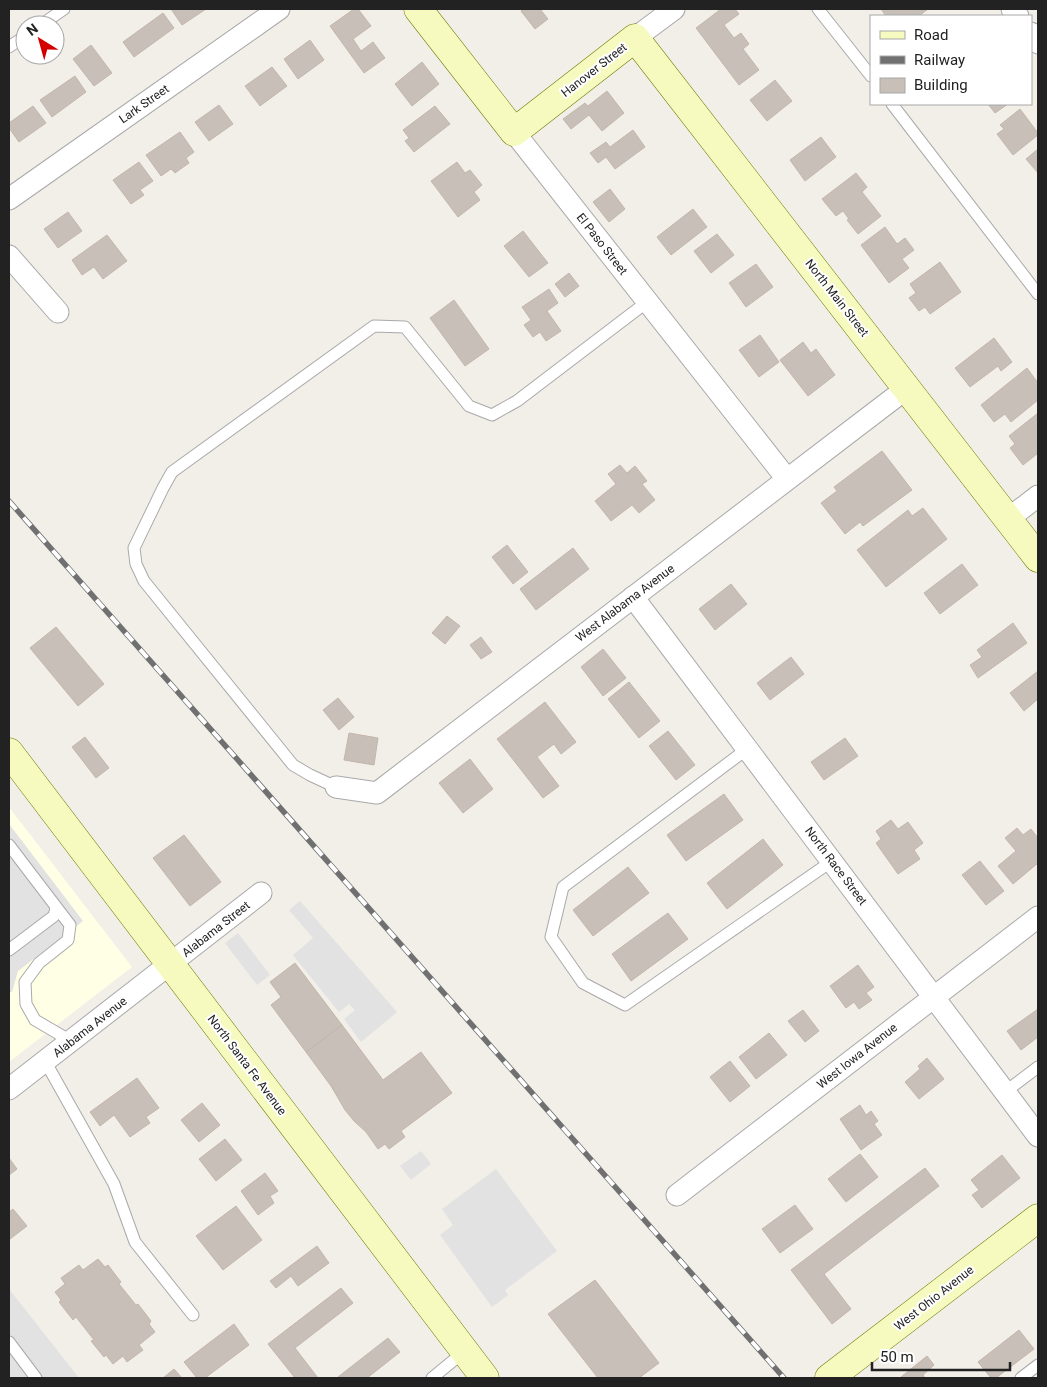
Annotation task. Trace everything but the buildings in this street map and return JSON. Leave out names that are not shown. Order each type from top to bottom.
[{"type":"main road","name":"El Paso Street","points":[[418,9],[514,132]]},
{"type":"main road","name":"Hanover Street","points":[[514,132],[635,38]]},
{"type":"main road","name":"North Main Street","points":[[635,38],[1038,558]]},
{"type":"main road","name":"North Santa Fe Avenue","points":[[9,752],[485,1378]]},
{"type":"main road","name":"West Ohio Avenue","points":[[829,1378],[1038,1218]]},
{"type":"street","name":"Lark Street","points":[[9,199],[279,9]]},
{"type":"street","name":"Hanover Street","points":[[635,38],[674,9]]},
{"type":"street","name":"El Paso Street","points":[[514,132],[787,479]]},
{"type":"street","points":[[9,256],[58,312]]},
{"type":"street","name":"West Alabama Avenue","points":[[336,787],[376,793],[907,388]]},
{"type":"street","points":[[1008,519],[1038,496]]},
{"type":"street","name":"North Race Street","points":[[633,597],[1038,1136]]},
{"type":"street","name":"Alabama Street","points":[[171,964],[261,894]]},
{"type":"street","name":"West Iowa Avenue","points":[[677,1195],[1038,917]]},
{"type":"street","name":"Alabama Avenue","points":[[9,1089],[171,964]]},
{"type":"lane","points":[[818,9],[870,75]]},
{"type":"lane","points":[[893,105],[1038,294]]},
{"type":"lane","points":[[336,787],[292,765],[144,581],[136,564],[134,548],[158,496],[172,472],[374,326],[405,327],[469,406],[492,416],[517,401],[647,302]]},
{"type":"lane","points":[[747,749],[563,887],[551,937],[583,984],[625,1005],[832,862]]},
{"type":"lane","points":[[9,845],[70,925],[68,940],[39,962],[25,982],[26,1004],[35,1020],[71,1041]]},
{"type":"lane","points":[[9,950],[54,916],[56,908]]},
{"type":"lane","points":[[46,1061],[114,1184],[135,1242],[193,1315]]},
{"type":"lane","points":[[1005,1092],[1038,1067]]},
{"type":"lane","points":[[9,1342],[36,1378]]},
{"type":"lane","points":[[432,1378],[465,1351]]},
{"type":"lane","points":[[1021,1378],[1038,1365]]},
{"type":"shaded area","points":[[9,807],[132,967],[9,1062]]},
{"type":"shaded area","points":[[9,824],[83,921],[18,971],[12,992],[9,992]]},
{"type":"shaded area","points":[[300,901],[397,1012],[361,1042],[344,1019],[355,1010],[349,1004],[339,1012],[293,955],[313,938],[289,910]]},
{"type":"shaded area","points":[[238,933],[270,975],[257,985],[225,943]]},
{"type":"shaded area","points":[[421,1151],[431,1164],[411,1180],[400,1166]]},
{"type":"shaded area","points":[[496,1169],[557,1251],[505,1290],[508,1295],[492,1307],[440,1235],[453,1225],[442,1209]]},
{"type":"shaded area","points":[[9,1289],[79,1378],[9,1378]]},
{"type":"railway","points":[[9,501],[784,1378]]}]
